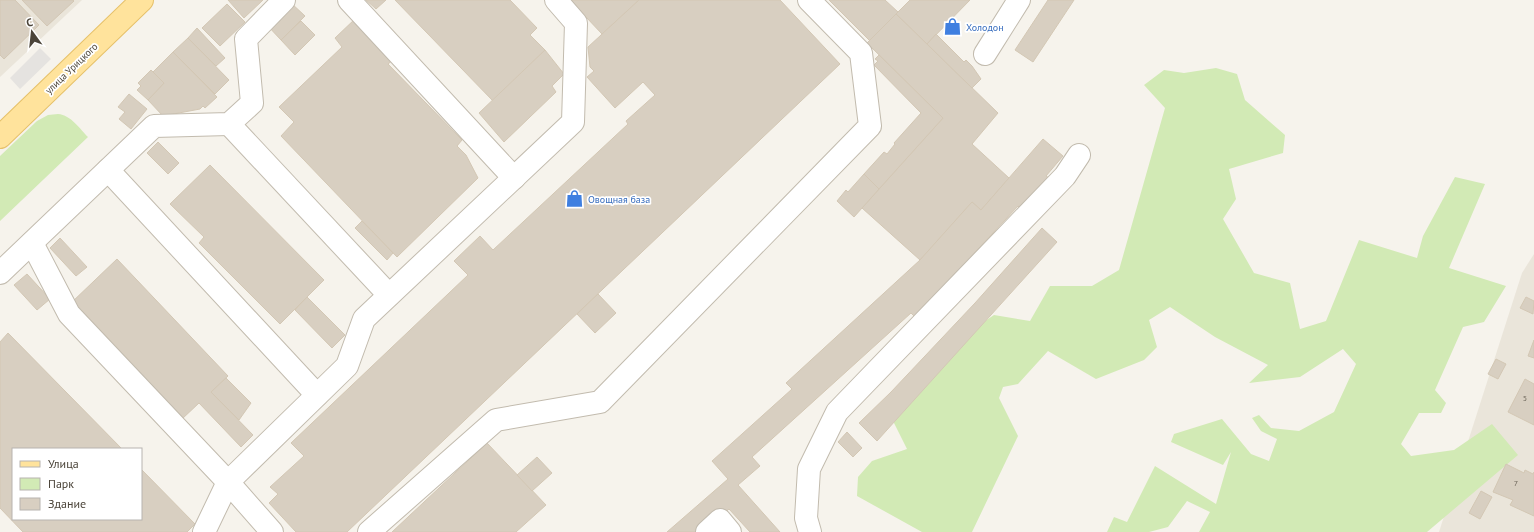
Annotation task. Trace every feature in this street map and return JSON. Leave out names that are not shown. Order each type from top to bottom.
[{"type":"main road","name":"улица Урицкого","points":[[0,137],[142,0]]},
{"type":"lane","points":[[0,273],[154,126],[229,124],[252,102],[246,39],[284,0]]},
{"type":"lane","points":[[349,0],[514,178]]},
{"type":"lane","points":[[204,532],[228,482],[347,366],[364,319],[573,122],[576,23],[556,0]]},
{"type":"lane","points":[[369,532],[496,420],[600,402],[870,126],[861,53],[809,0]]},
{"type":"lane","points":[[985,54],[1019,0]]},
{"type":"lane","points":[[229,124],[389,295]]},
{"type":"lane","points":[[810,532],[806,518],[809,468],[836,412],[1065,176],[1080,155]]},
{"type":"lane","points":[[108,170],[317,395]]},
{"type":"lane","points":[[32,243],[69,314],[228,482],[272,532]]},
{"type":"lane","points":[[707,532],[720,520],[730,532]]},
{"type":"shaded area","points":[[0,0],[82,0],[0,77]]},
{"type":"shaded area","points":[[40,48],[51,59],[20,89],[10,78]]},
{"type":"shaded area","points":[[1534,254],[1534,532],[1439,532],[1522,273]]},
{"type":"green space","points":[[1216,68],[1237,74],[1245,100],[1285,135],[1283,153],[1229,169],[1236,199],[1223,219],[1254,273],[1290,283],[1300,329],[1326,321],[1359,240],[1417,258],[1423,236],[1455,177],[1485,184],[1449,268],[1506,286],[1484,322],[1463,327],[1435,390],[1446,403],[1441,413],[1419,413],[1401,444],[1411,456],[1454,450],[1492,424],[1518,455],[1427,532],[1199,532],[1210,512],[1187,501],[1168,527],[1149,532],[1107,532],[1114,517],[1127,522],[1155,466],[1216,504],[1231,452],[1223,465],[1171,442],[1174,434],[1222,419],[1251,454],[1269,461],[1277,439],[1261,431],[1252,418],[1259,415],[1271,428],[1299,431],[1334,412],[1356,364],[1343,349],[1300,377],[1249,383],[1268,365],[1215,337],[1170,307],[1149,320],[1157,347],[1144,360],[1096,379],[1048,351],[1018,384],[1003,387],[999,398],[1018,436],[972,532],[922,532],[857,496],[858,477],[872,461],[907,449],[892,419],[976,327],[994,315],[1030,321],[1050,286],[1092,286],[1119,270],[1165,108],[1144,85],[1164,70],[1184,73]]},
{"type":"green space","points":[[58,114],[71,120],[88,137],[0,221],[0,156],[37,121],[48,115]]},
{"type":"building","points":[[0,0],[15,0],[39,25],[4,59],[0,55]]},
{"type":"building","points":[[22,0],[73,0],[74,1],[47,26]]},
{"type":"building","points":[[228,0],[263,0],[244,18]]},
{"type":"building","points":[[366,0],[386,0],[376,9]]},
{"type":"building","points":[[395,0],[510,0],[537,28],[530,35],[545,50],[493,101]]},
{"type":"building","points":[[570,0],[639,0],[602,34]]},
{"type":"building","points":[[639,0],[780,0],[840,64],[347,532],[296,532],[269,503],[278,494],[270,487],[304,456],[291,443],[468,275],[454,261],[480,236],[493,250],[628,124],[626,121],[655,95],[643,82],[615,108],[587,77],[594,71],[590,67],[588,47]]},
{"type":"building","points":[[829,0],[885,0],[898,12],[870,41]]},
{"type":"building","points":[[910,0],[970,0],[927,44],[896,14]]},
{"type":"building","points":[[1048,0],[1074,0],[1033,62],[1015,50]]},
{"type":"building","points":[[290,2],[305,16],[281,40],[267,25]]},
{"type":"building","points":[[227,4],[245,22],[220,46],[202,28]]},
{"type":"building","points":[[896,14],[998,113],[972,144],[1009,178],[981,210],[972,202],[920,260],[862,208],[943,118],[867,43]]},
{"type":"building","points":[[356,18],[394,59],[388,64],[462,140],[457,146],[466,155],[478,178],[397,257],[281,136],[294,122],[279,107],[342,47],[335,38]]},
{"type":"building","points":[[301,21],[315,35],[295,55],[281,40]]},
{"type":"building","points":[[197,28],[225,58],[216,66],[188,38]]},
{"type":"building","points":[[936,34],[964,62],[966,60],[972,66],[981,79],[972,88],[927,44]]},
{"type":"building","points":[[188,38],[229,80],[215,94],[173,52]]},
{"type":"building","points":[[545,50],[564,74],[552,86],[556,92],[504,142],[479,113]]},
{"type":"building","points":[[173,52],[217,97],[205,108],[203,106],[200,109],[163,116],[148,100],[164,83],[153,72]]},
{"type":"building","points":[[879,55],[943,118],[879,189],[864,174],[884,152],[887,154],[895,144],[894,143],[921,113],[874,65],[878,61],[875,59]]},
{"type":"building","points":[[151,70],[164,83],[148,100],[137,90],[141,86],[138,83]]},
{"type":"building","points":[[129,94],[147,109],[131,129],[119,119],[125,112],[118,107]]},
{"type":"building","points":[[1043,139],[1063,156],[1046,176],[1049,178],[1022,209],[1018,206],[915,317],[911,313],[752,457],[760,466],[738,485],[780,532],[750,532],[729,509],[703,532],[667,532],[728,479],[712,461],[792,389],[786,383],[920,260],[972,202],[981,210]]},
{"type":"building","points":[[158,142],[179,163],[168,174],[147,153]]},
{"type":"building","points":[[210,165],[324,280],[280,324],[199,243],[204,237],[170,204]]},
{"type":"building","points":[[864,174],[879,189],[854,217],[837,201],[846,190],[848,192]]},
{"type":"building","points":[[362,221],[393,253],[387,260],[355,228]]},
{"type":"building","points":[[1042,228],[1057,242],[877,441],[859,423],[891,392],[975,303]]},
{"type":"building","points":[[60,238],[87,267],[76,276],[50,248]]},
{"type":"building","points":[[117,259],[228,376],[211,392],[253,435],[241,447],[199,403],[182,419],[71,303]]},
{"type":"building","points":[[27,274],[50,299],[37,310],[14,285]]},
{"type":"building","points":[[598,294],[616,313],[595,333],[577,314]]},
{"type":"building","points":[[307,297],[345,335],[332,348],[295,310]]},
{"type":"building","points":[[1526,297],[1534,301],[1533,314],[1520,308]]},
{"type":"building","points":[[8,333],[121,448],[12,448],[12,520],[142,520],[142,470],[195,524],[187,532],[23,532],[0,508],[0,342]]},
{"type":"building","points":[[1534,340],[1534,358],[1528,356]]},
{"type":"building","points":[[1496,359],[1506,364],[1498,379],[1488,374]]},
{"type":"building","points":[[226,378],[251,403],[239,420],[211,392]]},
{"type":"building","points":[[1525,379],[1534,384],[1534,425],[1508,412]]},
{"type":"building","points":[[847,432],[862,448],[853,457],[838,442]]},
{"type":"building","points":[[487,443],[546,505],[516,532],[392,532]]},
{"type":"building","points":[[537,457],[552,473],[532,491],[517,475]]},
{"type":"building","points":[[1506,464],[1524,473],[1525,470],[1533,474],[1534,472],[1534,516],[1510,505],[1513,500],[1493,492]]},
{"type":"building","points":[[1481,491],[1492,497],[1480,519],[1469,513]]},
{"type":"place","name":"Холодон","points":[[953,27]]},
{"type":"place","name":"Овощная база","points":[[575,199]]}]
